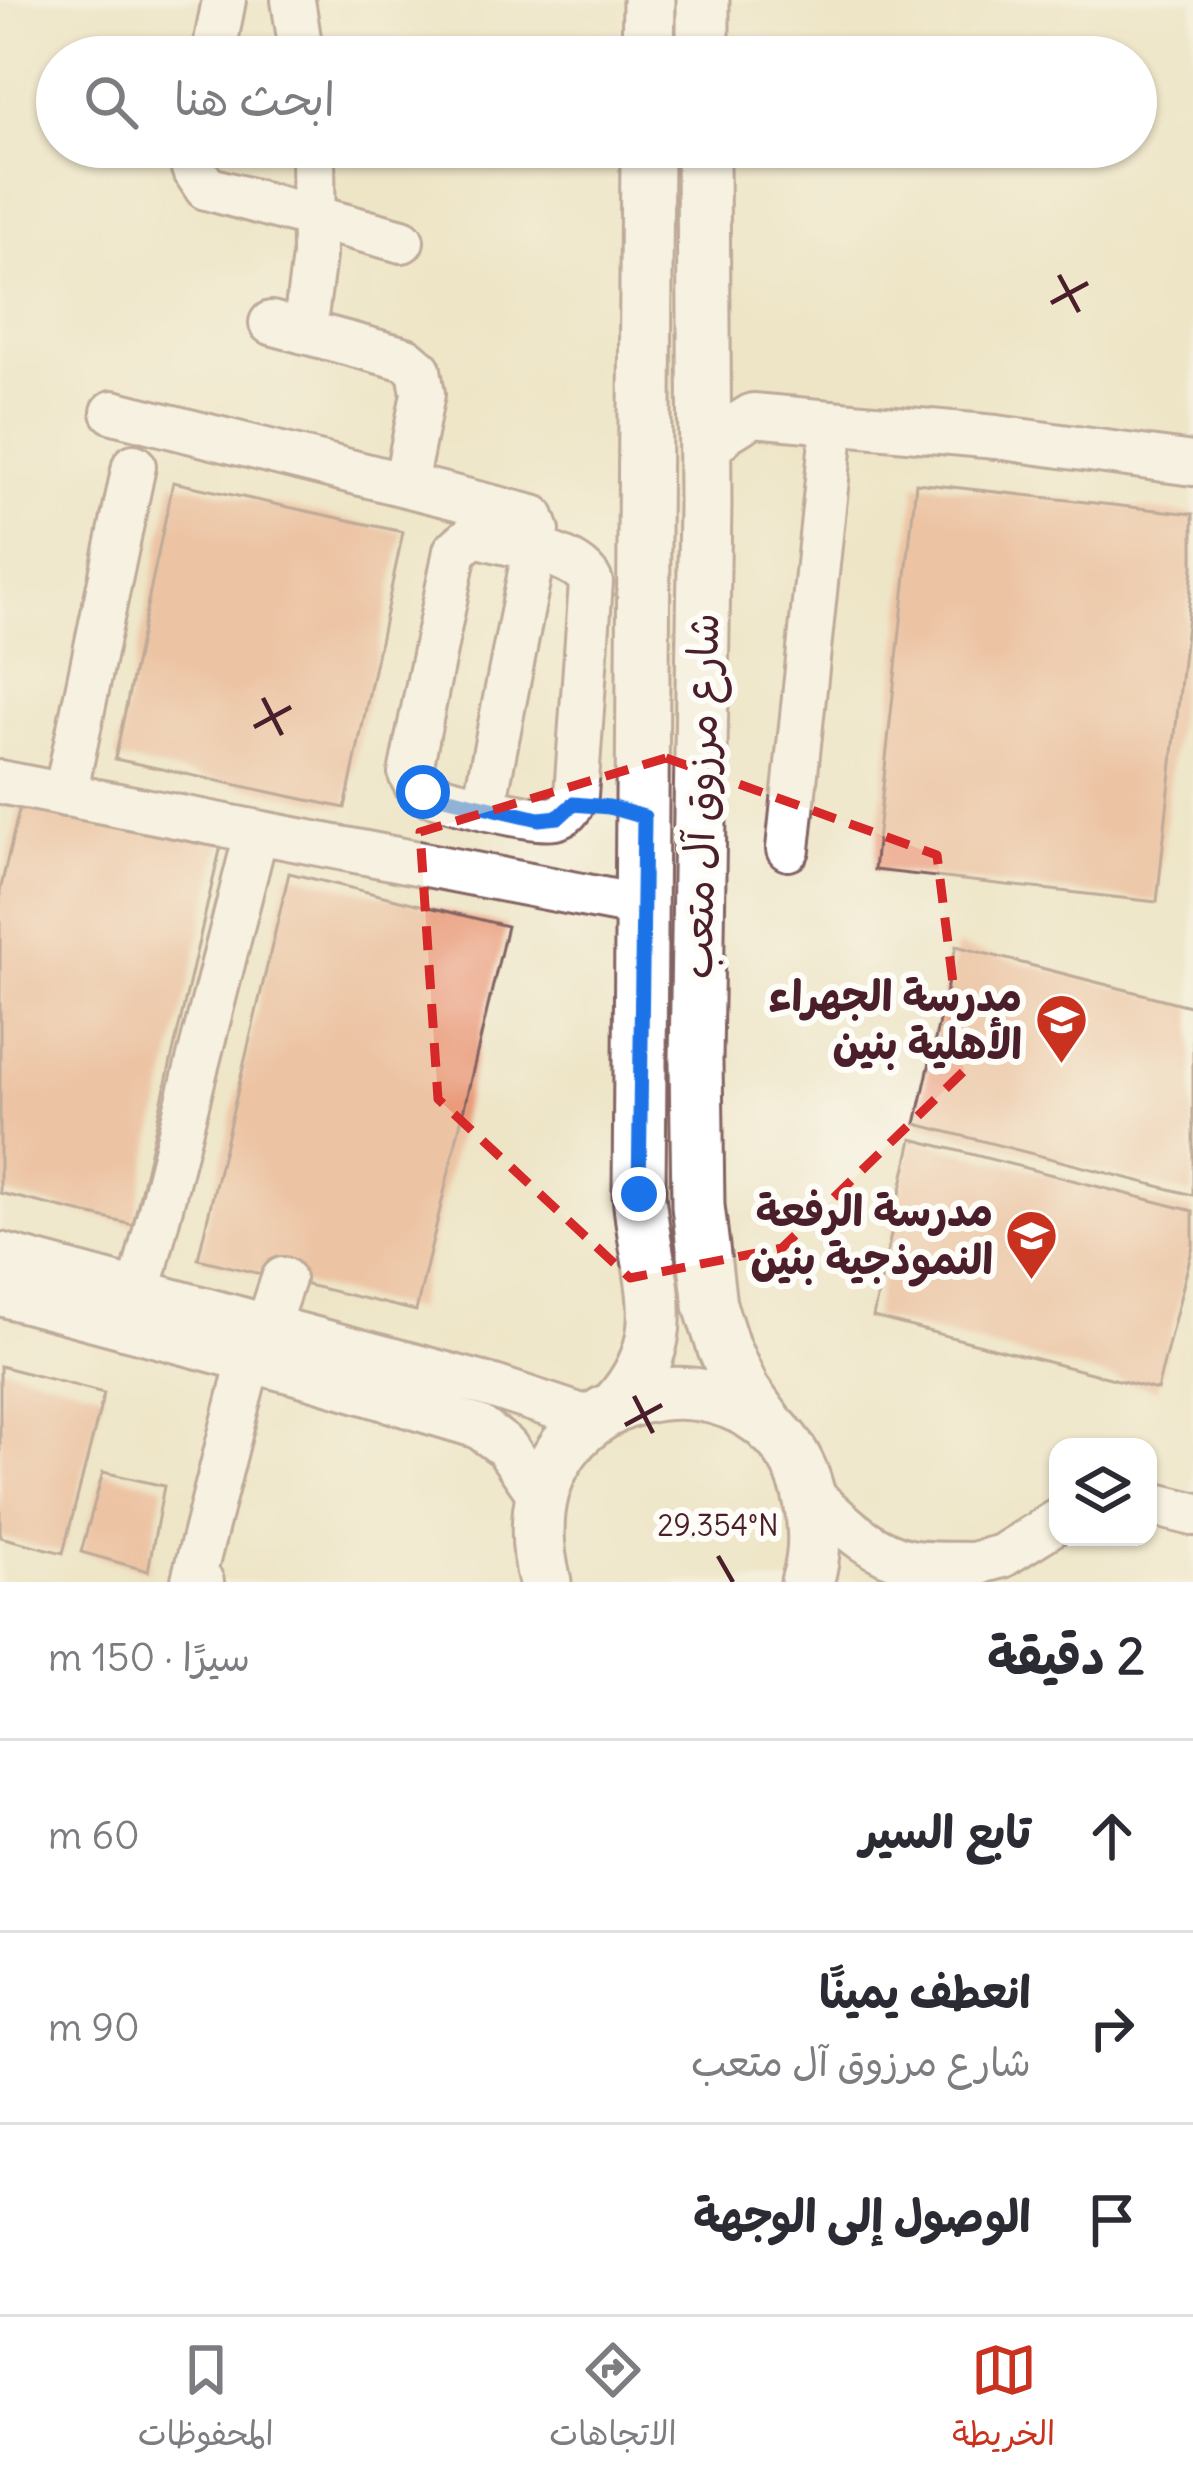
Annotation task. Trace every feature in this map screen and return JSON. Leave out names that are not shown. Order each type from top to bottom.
[{"type":"main road","points":[[648,36],[649,0]]},
{"type":"main road","points":[[704,0],[704,36]]},
{"type":"main road","name":"شارع مرزوق آل متعب","points":[[540,1496],[559,1453],[636,1384],[656,1332],[657,1305],[639,1194],[647,168]]},
{"type":"main road","name":"شارع مرزوق آل متعب","points":[[704,168],[698,1207],[710,1305],[724,1349],[743,1390],[802,1472],[807,1491]]},
{"type":"main road","points":[[604,1412],[679,1391],[728,1402],[771,1429]]},
{"type":"main road","points":[[807,1491],[816,1524],[807,1582]]},
{"type":"main road","points":[[540,1496],[535,1538],[544,1582]]},
{"type":"street","points":[[217,36],[224,0]]},
{"type":"street","points":[[293,0],[299,36]]},
{"type":"street","points":[[193,168],[206,188],[402,241]]},
{"type":"street","points":[[313,168],[314,218],[287,327],[406,359],[419,370],[423,394],[404,484]]},
{"type":"street","points":[[704,361],[752,415]]},
{"type":"street","points":[[113,412],[529,514],[538,526],[484,806]]},
{"type":"street","points":[[705,453],[752,415],[997,437],[1193,464]]},
{"type":"street","points":[[788,849],[833,422]]},
{"type":"street","points":[[65,795],[134,466]]},
{"type":"street","points":[[477,537],[584,569],[591,582],[591,606],[573,804],[549,820],[423,792],[412,781],[410,766],[455,551],[464,541],[477,537]]},
{"type":"street","points":[[591,606],[624,604],[644,594]]},
{"type":"street","points":[[0,782],[644,907]]},
{"type":"street","points":[[573,804],[644,817]]},
{"type":"street","points":[[139,1293],[256,834]]},
{"type":"street","points":[[0,1254],[139,1293],[258,1344],[479,1427],[506,1447],[540,1496]]},
{"type":"street","points":[[196,1581],[258,1344],[283,1279]]},
{"type":"street","points":[[0,1294],[604,1412]]},
{"type":"street","points":[[807,1491],[881,1551],[909,1561],[998,1567]]},
{"type":"street","points":[[1157,1505],[1193,1514]]},
{"type":"street","points":[[900,1582],[998,1567],[1049,1528]]},
{"type":"highlighted area","points":[[666,758],[937,855],[964,1071],[782,1248],[630,1278],[438,1099],[420,832]]},
{"type":"building","points":[[173,482],[403,532],[345,808],[115,759]]},
{"type":"building","points":[[916,483],[1193,514],[1193,568],[1157,902],[874,870]]},
{"type":"building","points":[[24,789],[223,837],[133,1225],[0,1193],[0,891]]},
{"type":"building","points":[[289,873],[507,926],[416,1311],[198,1259]]},
{"type":"building","name":"مدرسة الجهراء الأهلية بنين","points":[[956,946],[1193,1007],[1193,1195],[916,1124]]},
{"type":"building","name":"مدرسة الرفعة النموذجية بنين","points":[[912,1139],[1193,1211],[1193,1246],[1157,1390],[873,1317]]},
{"type":"building","points":[[0,1366],[104,1393],[63,1553],[0,1537]]},
{"type":"building","points":[[103,1472],[164,1486],[148,1571],[81,1552]]},
{"type":"place","name":"مدرسة الجهراء الأهلية بنين","points":[[1061,1066]]},
{"type":"place","name":"مدرسة الرفعة النموذجية بنين","points":[[1032,1281]]},
{"type":"route","points":[[423,792],[539,819],[559,817],[573,804],[644,817],[639,1194]]}]
